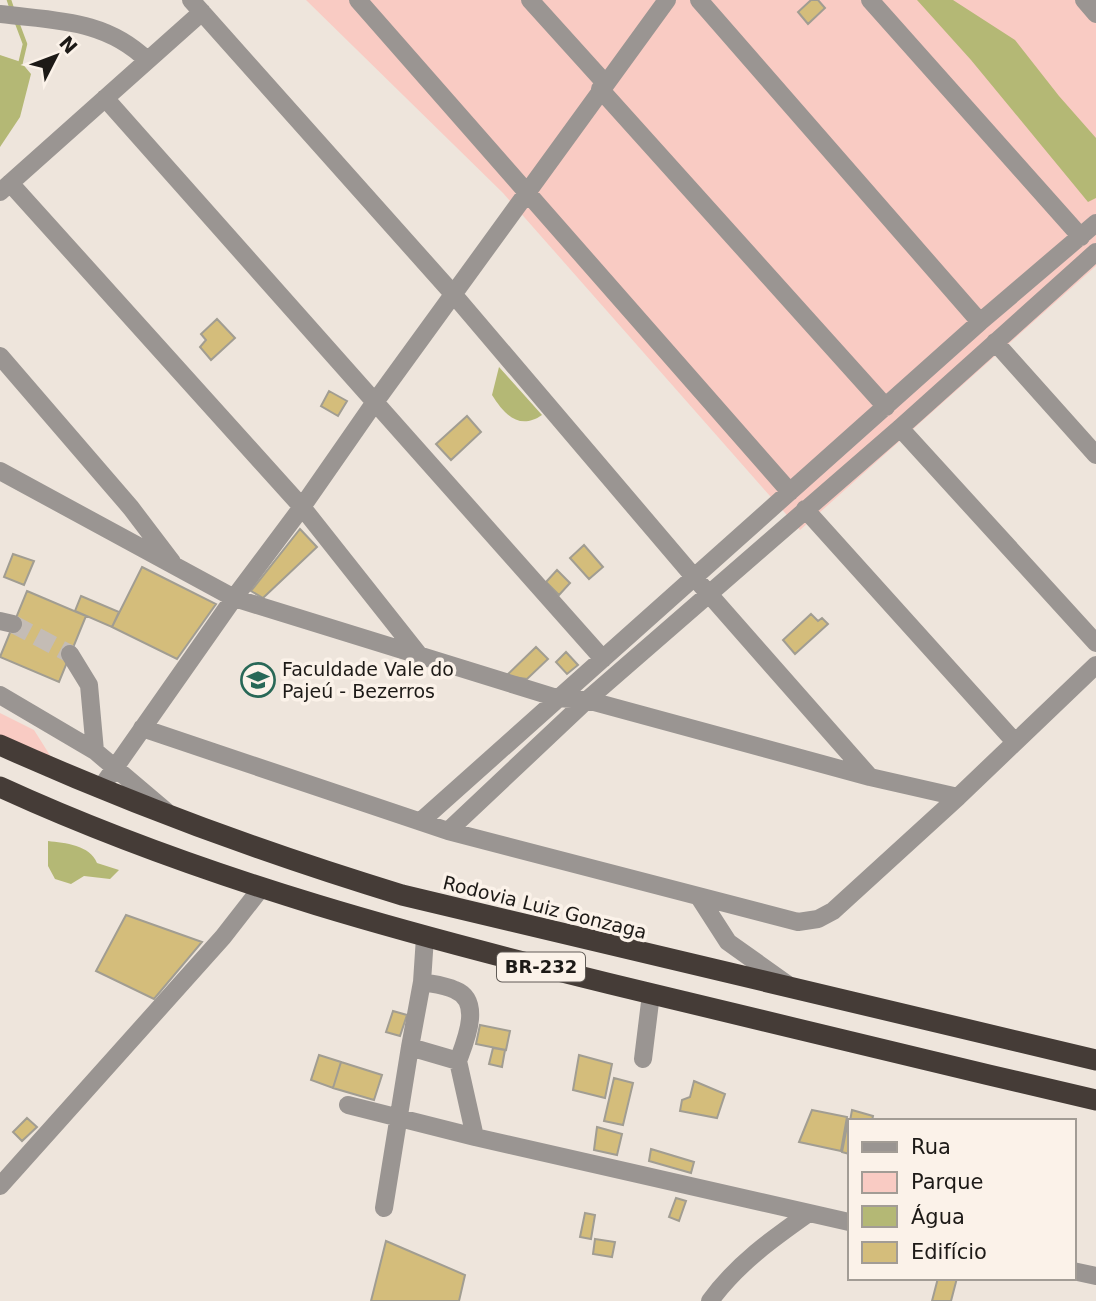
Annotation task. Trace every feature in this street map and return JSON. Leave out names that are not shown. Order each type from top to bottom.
[{"type":"highway","name":"Rodovia Luiz Gonzaga","points":[[0,745],[176,820],[292,862],[402,895],[1096,1060]]},
{"type":"highway","name":"BR-232","points":[[0,787],[142,846],[262,887],[425,937],[845,1042],[1096,1100]]},
{"type":"street","points":[[358,0],[790,492]]},
{"type":"street","points":[[530,0],[602,86],[886,407]]},
{"type":"street","points":[[100,789],[234,598],[302,507],[602,86],[667,0]]},
{"type":"street","points":[[699,0],[981,322]]},
{"type":"street","points":[[870,0],[1081,237]]},
{"type":"street","points":[[1084,0],[1096,14]]},
{"type":"street","points":[[419,656],[302,507],[5,188],[147,60],[197,6],[454,295],[694,578],[870,776]]},
{"type":"street","points":[[2,14],[91,26],[116,35],[147,60]]},
{"type":"street","points":[[105,98],[603,659]]},
{"type":"street","points":[[421,821],[981,322],[1096,223]]},
{"type":"street","points":[[448,831],[587,700],[1094,257]]},
{"type":"street","points":[[995,342],[1096,455]]},
{"type":"street","points":[[0,356],[131,508],[177,568]]},
{"type":"street","points":[[900,428],[1096,643]]},
{"type":"street","points":[[0,471],[234,598],[557,698],[587,700],[958,797]]},
{"type":"street","points":[[805,509],[1015,742]]},
{"type":"street","points":[[71,653],[89,685],[94,751]]},
{"type":"street","points":[[142,728],[448,831],[798,922],[818,919],[833,911],[1096,666]]},
{"type":"street","points":[[0,695],[94,751],[176,820]]},
{"type":"street","points":[[0,1186],[223,937],[262,887]]},
{"type":"street","points":[[699,897],[728,942],[791,987]]},
{"type":"street","points":[[384,1208],[422,982],[425,937]]},
{"type":"street","points":[[422,982],[457,990],[467,1001],[470,1027],[458,1062],[475,1137]]},
{"type":"street","points":[[643,1059],[651,994]]},
{"type":"street","points":[[410,1047],[458,1062]]},
{"type":"street","points":[[348,1105],[475,1137],[848,1222]]},
{"type":"street","points":[[710,1301],[759,1248],[809,1213]]},
{"type":"street","points":[[1075,1271],[1096,1276]]},
{"type":"green space","points":[[306,0],[1096,0],[1096,266],[800,530],[503,193]]},
{"type":"green space","points":[[0,713],[34,730],[58,768],[0,737]]},
{"type":"water","points":[[917,0],[953,0],[1015,40],[1096,138],[1096,198],[1088,202],[971,60]]},
{"type":"water","points":[[0,55],[21,62],[31,74],[20,117],[0,147]]},
{"type":"water","points":[[499,367],[542,415],[534,420],[519,421],[507,414],[492,395]]},
{"type":"water","points":[[48,841],[83,849],[94,857],[97,863],[119,870],[110,879],[84,876],[71,884],[55,879],[48,866]]},
{"type":"building","points":[[811,0],[818,0],[825,8],[808,24],[798,12]]},
{"type":"building","points":[[217,319],[235,338],[211,360],[200,347],[206,340],[201,334]]},
{"type":"building","points":[[329,391],[347,401],[338,416],[321,406]]},
{"type":"building","points":[[467,416],[481,432],[451,460],[436,444]]},
{"type":"building","points":[[300,529],[317,547],[263,598],[251,591]]},
{"type":"building","points":[[584,545],[603,567],[589,579],[570,558]]},
{"type":"building","points":[[13,554],[34,561],[24,585],[4,577]]},
{"type":"building","points":[[142,567],[216,604],[177,659],[112,627]]},
{"type":"building","points":[[557,570],[570,583],[559,595],[546,582]]},
{"type":"building","points":[[27,591],[86,616],[59,682],[0,657]]},
{"type":"building","points":[[81,596],[119,612],[112,627],[75,611]]},
{"type":"building","points":[[811,614],[818,621],[822,618],[828,624],[795,654],[783,640]]},
{"type":"building","points":[[536,647],[548,659],[527,679],[506,676]]},
{"type":"building","points":[[566,652],[578,665],[567,674],[556,662]]},
{"type":"building","points":[[126,915],[202,942],[154,999],[96,971]]},
{"type":"building","points":[[393,1011],[407,1015],[400,1036],[386,1032]]},
{"type":"building","points":[[480,1025],[510,1031],[506,1050],[476,1044]]},
{"type":"building","points":[[493,1048],[505,1050],[502,1067],[489,1064]]},
{"type":"building","points":[[319,1055],[341,1062],[333,1088],[311,1080]]},
{"type":"building","points":[[579,1055],[612,1064],[605,1098],[573,1090]]},
{"type":"building","points":[[341,1062],[382,1075],[374,1100],[333,1088]]},
{"type":"building","points":[[614,1078],[633,1083],[623,1125],[604,1121]]},
{"type":"building","points":[[694,1081],[725,1094],[717,1118],[680,1111],[682,1100],[690,1097]]},
{"type":"building","points":[[812,1110],[847,1117],[841,1151],[799,1142]]},
{"type":"building","points":[[852,1110],[873,1116],[872,1119],[850,1119]]},
{"type":"building","points":[[27,1118],[37,1127],[22,1141],[13,1132]]},
{"type":"building","points":[[848,1121],[848,1154],[842,1152]]},
{"type":"building","points":[[597,1127],[622,1134],[617,1155],[594,1150]]},
{"type":"building","points":[[651,1149],[694,1162],[691,1173],[649,1161]]},
{"type":"building","points":[[676,1198],[686,1201],[679,1221],[669,1217]]},
{"type":"building","points":[[585,1213],[595,1215],[591,1239],[580,1237]]},
{"type":"building","points":[[595,1239],[615,1242],[612,1257],[593,1254]]},
{"type":"building","points":[[386,1241],[465,1275],[459,1301],[371,1301]]},
{"type":"building","points":[[937,1280],[956,1280],[951,1301],[932,1301]]},
{"type":"waterway","points":[[9,0],[13,12]]},
{"type":"waterway","points":[[16,20],[25,44],[20,65]]},
{"type":"tunnel","points":[[13,624],[70,654]]},
{"type":"place","name":"Faculdade Vale do Pajeú - Bezerros","points":[[258,680]]}]
